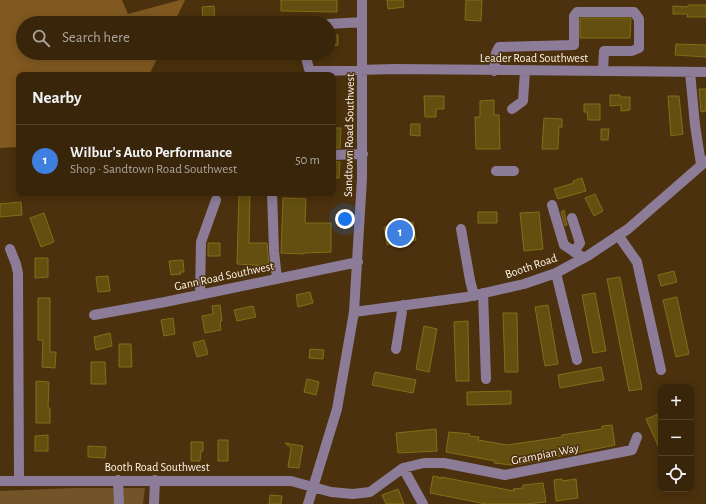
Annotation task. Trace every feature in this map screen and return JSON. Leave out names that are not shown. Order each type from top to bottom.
[{"type":"street","name":"Sandtown Road Southwest","points":[[308,504],[337,409],[354,312],[363,154],[362,0]]},
{"type":"street","points":[[494,71],[496,53],[499,47],[574,45],[574,16],[577,12],[634,12],[639,19],[639,48],[632,51],[604,51],[603,72]]},
{"type":"street","points":[[336,24],[362,22]]},
{"type":"street","name":"Leader Road Southwest","points":[[306,60],[309,69],[313,71],[395,69],[706,72]]},
{"type":"street","points":[[512,109],[523,101],[525,71]]},
{"type":"street","points":[[690,72],[694,125],[704,163]]},
{"type":"street","points":[[336,155],[363,154]]},
{"type":"street","name":"Booth Road","points":[[354,312],[479,294],[524,284],[556,274],[584,258],[628,229],[704,163]]},
{"type":"street","points":[[496,171],[514,171]]},
{"type":"street","points":[[272,196],[276,279]]},
{"type":"street","points":[[200,294],[201,242],[216,200]]},
{"type":"street","points":[[552,205],[564,245],[584,258]]},
{"type":"street","points":[[572,218],[580,243],[574,252]]},
{"type":"street","points":[[461,229],[470,280],[479,294],[486,379]]},
{"type":"street","points":[[618,235],[637,262],[661,370]]},
{"type":"street","points":[[10,249],[18,273],[19,480]]},
{"type":"street","name":"Gann Road Southwest","points":[[94,315],[358,262]]},
{"type":"street","points":[[556,274],[577,360]]},
{"type":"street","points":[[396,350],[403,305]]},
{"type":"street","name":"Grampian Way","points":[[314,487],[331,492],[353,494],[370,492],[403,468],[424,463],[444,463],[505,475],[632,450],[636,437]]},
{"type":"street","points":[[403,468],[423,504]]},
{"type":"street","points":[[118,480],[119,504]]},
{"type":"street","points":[[154,504],[155,480]]},
{"type":"street","name":"Booth Road Southwest","points":[[0,481],[291,481],[314,487]]},
{"type":"shaded area","points":[[0,0],[122,0],[128,14],[185,0],[177,16],[16,16],[16,60],[156,60],[150,72],[16,72],[16,147],[0,148]]},
{"type":"shaded area","points":[[73,488],[145,488],[143,504],[0,504],[0,491]]},
{"type":"building","points":[[281,0],[337,0],[337,12],[281,11]]},
{"type":"building","points":[[387,0],[403,0],[404,7],[388,9]]},
{"type":"building","points":[[466,0],[482,0],[481,21],[465,20]]},
{"type":"building","points":[[688,5],[706,5],[706,17],[687,17],[688,14],[673,14],[673,6],[688,7]]},
{"type":"building","points":[[214,6],[215,16],[203,16],[202,7]]},
{"type":"building","points":[[580,18],[631,18],[630,38],[580,38]]},
{"type":"building","points":[[336,35],[338,35],[338,45],[336,45]]},
{"type":"building","points":[[676,44],[706,45],[706,57],[675,55]]},
{"type":"building","points":[[699,89],[706,89],[706,111],[701,112]]},
{"type":"building","points":[[610,95],[630,97],[630,110],[621,111],[621,105],[610,106]]},
{"type":"building","points":[[424,96],[444,96],[444,109],[436,109],[436,117],[425,117]]},
{"type":"building","points":[[668,96],[679,96],[683,134],[671,136]]},
{"type":"building","points":[[494,100],[494,115],[499,115],[500,149],[476,149],[475,117],[480,117],[480,101]]},
{"type":"building","points":[[584,104],[600,104],[600,120],[588,120],[587,112],[584,112]]},
{"type":"building","points":[[544,118],[562,119],[562,127],[559,127],[558,149],[542,149]]},
{"type":"building","points":[[411,124],[420,124],[420,136],[410,135]]},
{"type":"building","points":[[336,128],[341,128],[340,148],[336,148]]},
{"type":"building","points":[[601,129],[609,129],[608,140],[601,140]]},
{"type":"building","points":[[336,161],[340,162],[339,178],[336,178]]},
{"type":"building","points":[[582,178],[586,191],[558,199],[554,189],[574,183],[573,181]]},
{"type":"building","points":[[595,194],[603,211],[594,216],[585,198]]},
{"type":"building","points":[[239,196],[250,196],[249,243],[267,243],[269,266],[237,264]]},
{"type":"building","points":[[283,198],[306,199],[305,223],[331,223],[331,252],[304,254],[281,253]]},
{"type":"building","points":[[21,202],[22,215],[0,217],[0,204]]},
{"type":"building","points":[[564,210],[567,225],[565,226],[561,212]]},
{"type":"building","points":[[478,212],[497,212],[497,223],[478,223]]},
{"type":"building","points":[[539,212],[543,249],[524,251],[520,213]]},
{"type":"building","points":[[44,213],[54,242],[41,247],[30,218]]},
{"type":"building","points":[[413,222],[416,240],[387,245],[384,227]]},
{"type":"building","points":[[208,243],[220,243],[220,256],[208,256]]},
{"type":"building","points":[[35,258],[48,258],[48,277],[35,278]]},
{"type":"building","points":[[183,260],[184,272],[180,272],[181,274],[171,275],[169,261]]},
{"type":"building","points":[[674,271],[677,282],[661,286],[658,275]]},
{"type":"building","points":[[108,276],[110,291],[98,292],[96,277]]},
{"type":"building","points":[[620,277],[642,389],[629,391],[607,279]]},
{"type":"building","points":[[310,292],[313,303],[298,307],[296,295]]},
{"type":"building","points":[[595,293],[606,351],[593,353],[582,295]]},
{"type":"building","points":[[677,297],[689,354],[676,357],[663,300]]},
{"type":"building","points":[[38,298],[50,298],[50,352],[56,352],[55,368],[42,367],[43,340],[38,340]]},
{"type":"building","points":[[220,305],[222,321],[220,321],[221,330],[205,333],[202,316],[213,314],[212,306]]},
{"type":"building","points":[[548,305],[558,364],[545,366],[535,307]]},
{"type":"building","points":[[253,306],[256,317],[237,321],[234,310]]},
{"type":"building","points":[[503,313],[517,313],[518,372],[505,372]]},
{"type":"building","points":[[173,318],[175,334],[164,336],[161,320]]},
{"type":"building","points":[[468,321],[469,381],[456,381],[454,322]]},
{"type":"building","points":[[424,326],[437,329],[429,372],[416,369]]},
{"type":"building","points":[[110,333],[112,346],[96,350],[94,337]]},
{"type":"building","points":[[204,340],[208,354],[197,357],[193,343]]},
{"type":"building","points":[[119,344],[131,344],[132,367],[119,367]]},
{"type":"building","points":[[310,349],[324,350],[323,359],[309,358]]},
{"type":"building","points":[[91,362],[105,362],[106,384],[91,384]]},
{"type":"building","points":[[601,367],[604,380],[560,388],[558,375]]},
{"type":"building","points":[[375,372],[416,380],[413,393],[372,385]]},
{"type":"building","points":[[307,379],[319,382],[316,395],[304,392]]},
{"type":"building","points":[[36,381],[49,382],[48,408],[50,408],[50,423],[36,423]]},
{"type":"building","points":[[511,391],[511,404],[467,405],[467,392]]},
{"type":"building","points":[[658,414],[658,445],[646,419]]},
{"type":"building","points":[[612,425],[615,445],[521,464],[512,465],[494,463],[495,461],[446,452],[449,432],[470,434],[469,436],[479,437],[478,440],[507,445],[562,437],[562,435],[602,429],[602,426]]},
{"type":"building","points":[[436,429],[437,451],[398,453],[396,433]]},
{"type":"building","points":[[48,435],[48,451],[35,451],[35,436]]},
{"type":"building","points":[[218,440],[228,440],[228,461],[218,461]]},
{"type":"building","points":[[191,442],[203,442],[203,451],[201,451],[200,461],[191,461]]},
{"type":"building","points":[[285,443],[303,446],[299,468],[288,467],[291,448]]},
{"type":"building","points":[[88,446],[106,447],[105,458],[88,457]]},
{"type":"building","points":[[433,476],[439,477],[439,479],[441,479],[441,477],[514,491],[513,489],[523,488],[523,485],[543,483],[546,502],[526,504],[486,504],[430,493]]},
{"type":"building","points":[[562,479],[562,481],[576,479],[578,498],[556,501],[554,480]]},
{"type":"building","points":[[398,489],[404,504],[386,504],[382,495]]},
{"type":"building","points":[[270,495],[282,496],[281,504],[269,504]]},
{"type":"place","name":"Wilbur's Auto Performance","points":[[400,233]]}]
